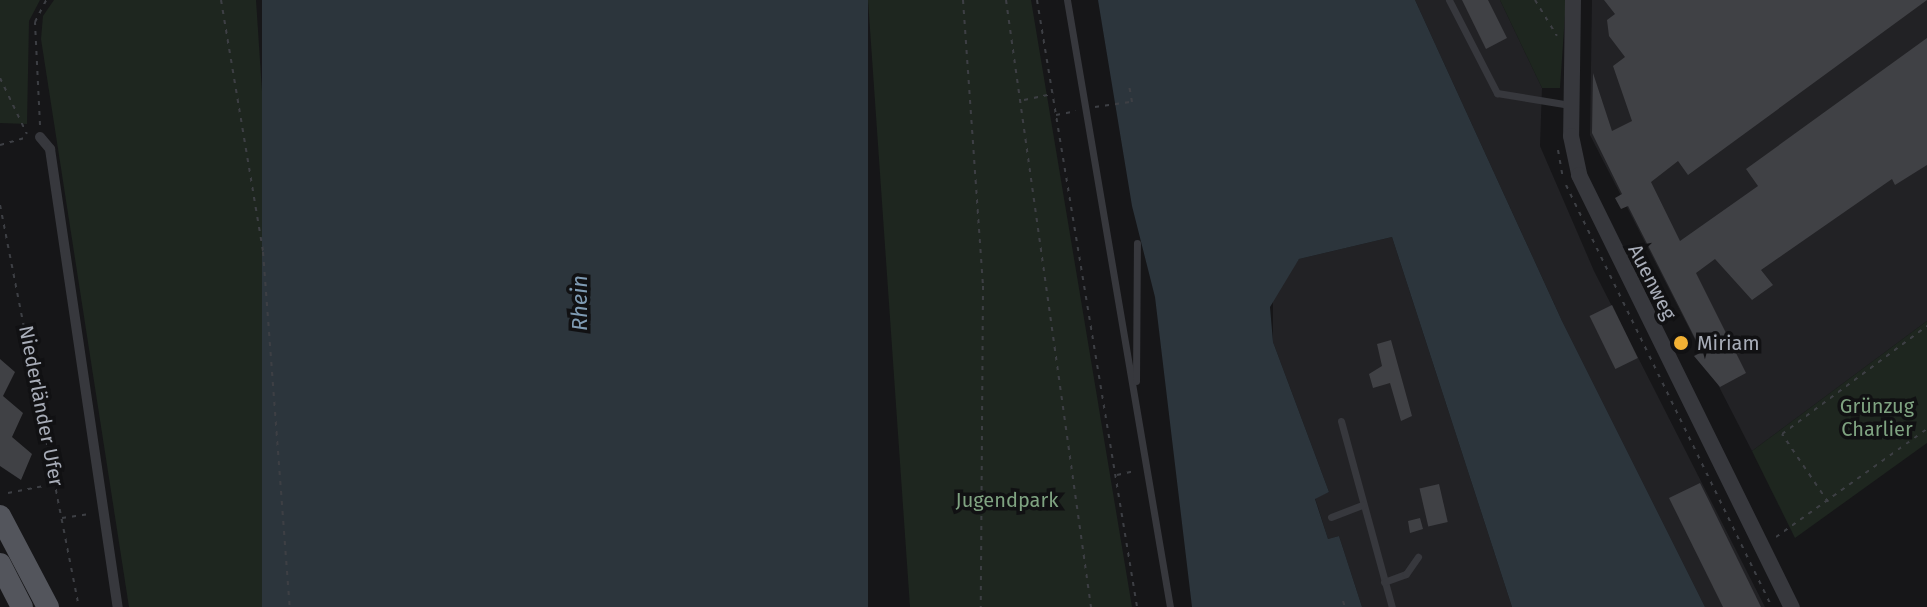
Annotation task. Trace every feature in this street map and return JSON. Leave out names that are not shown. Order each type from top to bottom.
[{"type":"main road","points":[[2,518],[48,607]]},
{"type":"main road","points":[[0,564],[22,607]]},
{"type":"street","name":"Auenweg","points":[[1573,0],[1570,105],[1579,175],[1593,209],[1792,607]]},
{"type":"street","points":[[40,137],[50,149],[118,607]]},
{"type":"lane","points":[[1067,0],[1170,607]]},
{"type":"lane","points":[[1449,0],[1497,93],[1570,105]]},
{"type":"lane","points":[[1136,399],[1137,243]]},
{"type":"lane","points":[[1341,421],[1392,607]]},
{"type":"lane","points":[[1331,517],[1363,505]]},
{"type":"lane","points":[[1384,582],[1406,574],[1418,557]]},
{"type":"path","points":[[0,145],[40,137],[35,22],[46,0]]},
{"type":"path","points":[[221,0],[263,252],[290,607]]},
{"type":"path","points":[[963,0],[983,286],[981,607]]},
{"type":"path","points":[[1006,0],[1023,100],[1091,607]]},
{"type":"path","points":[[1037,0],[1137,607]]},
{"type":"path","points":[[1535,0],[1559,40]]},
{"type":"path","points":[[0,78],[28,137]]},
{"type":"path","points":[[1056,115],[1132,102],[1129,85]]},
{"type":"path","points":[[1023,100],[1053,94]]},
{"type":"path","points":[[1558,165],[1772,607]]},
{"type":"path","name":"Niederländer Ufer","points":[[0,205],[79,607]]},
{"type":"path","points":[[1828,502],[1782,434],[1927,326]]},
{"type":"path","points":[[1761,545],[1828,502],[1927,429]]},
{"type":"path","points":[[1115,475],[1148,469]]},
{"type":"path","points":[[8,493],[55,484]]},
{"type":"path","points":[[62,518],[93,514]]},
{"type":"path","points":[[1343,601],[1345,607]]},
{"type":"shaded area","points":[[1415,0],[1500,0],[1542,88],[1540,146],[1594,271],[1765,607],[1705,607],[1562,321]]},
{"type":"shaded area","points":[[1592,0],[1927,0],[1927,321],[1752,451],[1590,135]]},
{"type":"shaded area","points":[[1392,237],[1512,607],[1362,607],[1339,536],[1328,539],[1315,498],[1329,492],[1273,342],[1273,293],[1299,259]]},
{"type":"green space","points":[[0,0],[40,0],[29,21],[27,124],[0,123]]},
{"type":"green space","points":[[54,0],[256,0],[296,607],[129,607],[41,39],[43,16]]},
{"type":"green space","name":"Jugendpark","points":[[868,0],[1031,0],[1132,607],[910,607]]},
{"type":"green space","points":[[1500,0],[1566,0],[1560,88],[1542,88]]},
{"type":"green space","name":"Grünzug Charlier","points":[[1927,321],[1927,443],[1795,538],[1752,451]]},
{"type":"water","name":"Rhein","points":[[262,0],[868,0],[868,607],[262,607]]},
{"type":"water","points":[[1098,0],[1415,0],[1562,321],[1705,607],[1512,607],[1392,237],[1299,259],[1270,307],[1273,342],[1329,492],[1315,499],[1328,539],[1339,536],[1362,607],[1192,607],[1155,297],[1132,206]]},
{"type":"building","points":[[1462,0],[1488,0],[1507,38],[1486,49]]},
{"type":"building","points":[[1604,0],[1927,0],[1688,175],[1678,161],[1651,182],[1680,241],[1758,186],[1746,169],[1927,38],[1927,165],[1895,185],[1892,179],[1761,270],[1773,285],[1752,300],[1715,259],[1696,273],[1746,373],[1720,387],[1694,356],[1702,352],[1628,206],[1621,209],[1615,198],[1622,194],[1592,133],[1593,73],[1612,131],[1632,121],[1613,66],[1625,57],[1609,36],[1607,20],[1615,14]]},
{"type":"building","points":[[1612,305],[1638,358],[1615,369],[1590,316]]},
{"type":"building","points":[[1391,340],[1412,416],[1401,421],[1390,383],[1373,388],[1369,374],[1382,366],[1377,344]]},
{"type":"building","points":[[0,359],[15,372],[3,396],[23,413],[12,437],[32,454],[21,480],[0,466]]},
{"type":"building","points":[[1700,483],[1761,607],[1723,607],[1669,498]]},
{"type":"building","points":[[1439,484],[1448,522],[1428,526],[1420,488]]},
{"type":"building","points":[[1420,518],[1423,529],[1410,533],[1408,521]]},
{"type":"place","name":"Miriam","points":[[1681,343]]}]
